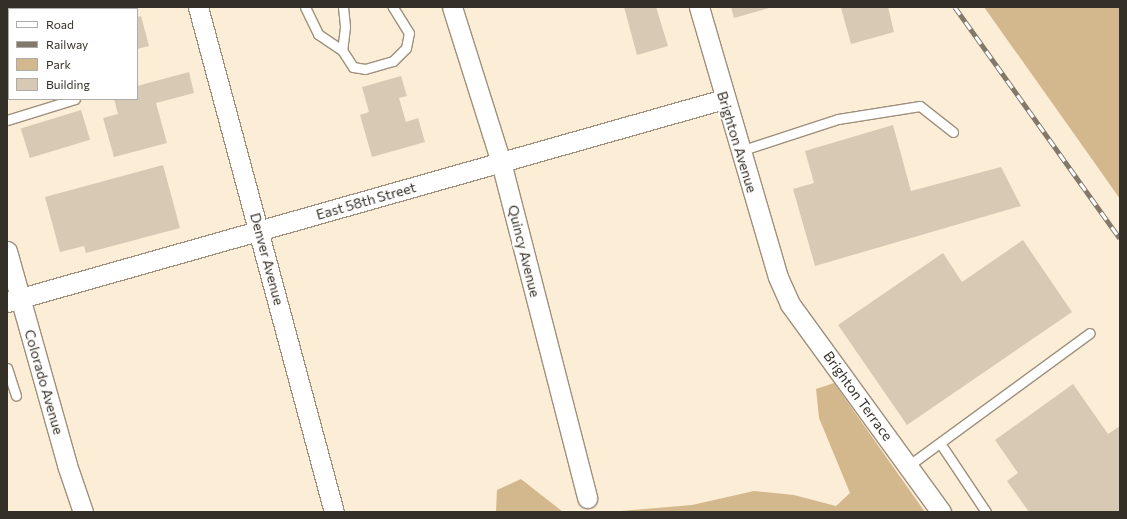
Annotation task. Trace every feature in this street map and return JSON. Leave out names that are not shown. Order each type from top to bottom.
[{"type":"street","name":"Denver Avenue","points":[[198,7],[260,230],[334,512]]},
{"type":"street","name":"Quincy Avenue","points":[[452,7],[501,162],[587,498]]},
{"type":"street","name":"Brighton Avenue","points":[[699,7],[724,99],[778,277]]},
{"type":"street","name":"East 58th Street","points":[[14,300],[724,99]]},
{"type":"street","name":"Colorado Avenue","points":[[7,251],[14,300],[83,512]]},
{"type":"street","name":"Brighton Terrace","points":[[778,277],[790,304],[941,512]]},
{"type":"lane","points":[[305,7],[318,34],[342,50],[353,67],[366,70],[393,61],[406,48],[409,33],[393,7]]},
{"type":"lane","points":[[342,50],[345,27],[343,7]]},
{"type":"lane","points":[[7,120],[72,100]]},
{"type":"lane","points":[[740,151],[838,119],[920,106],[953,132]]},
{"type":"lane","points":[[908,466],[1090,333]]},
{"type":"lane","points":[[7,368],[16,396]]},
{"type":"lane","points":[[940,443],[986,512]]},
{"type":"green space","points":[[984,7],[1120,7],[1120,199],[1094,162]]},
{"type":"green space","points":[[834,383],[925,512],[609,512],[692,505],[754,491],[794,495],[836,506],[850,493],[819,418],[816,389]]},
{"type":"green space","points":[[521,479],[563,512],[496,512],[497,490]]},
{"type":"building","points":[[624,7],[656,7],[668,46],[637,55]]},
{"type":"building","points":[[731,7],[773,7],[734,18]]},
{"type":"building","points":[[888,7],[894,32],[851,44],[841,8]]},
{"type":"building","points":[[141,16],[149,46],[138,49],[138,17]]},
{"type":"building","points":[[8,30],[8,51],[7,51]]},
{"type":"building","points":[[189,72],[194,93],[156,103],[167,143],[114,157],[103,118],[118,114],[114,100],[138,100],[138,86]]},
{"type":"building","points":[[401,76],[407,96],[399,98],[406,122],[418,118],[425,142],[372,157],[360,115],[369,112],[362,87]]},
{"type":"building","points":[[81,110],[90,140],[30,158],[21,128]]},
{"type":"building","points":[[893,125],[911,191],[1001,167],[1021,206],[815,266],[793,189],[814,183],[805,151]]},
{"type":"building","points":[[163,165],[180,228],[86,253],[84,246],[60,252],[45,197]]},
{"type":"building","points":[[1023,240],[1072,312],[907,425],[838,325],[943,253],[962,282]]},
{"type":"building","points":[[1073,384],[1108,434],[1120,426],[1120,512],[1029,512],[1007,481],[1018,473],[995,440]]},
{"type":"railway","points":[[955,7],[1120,238]]}]
